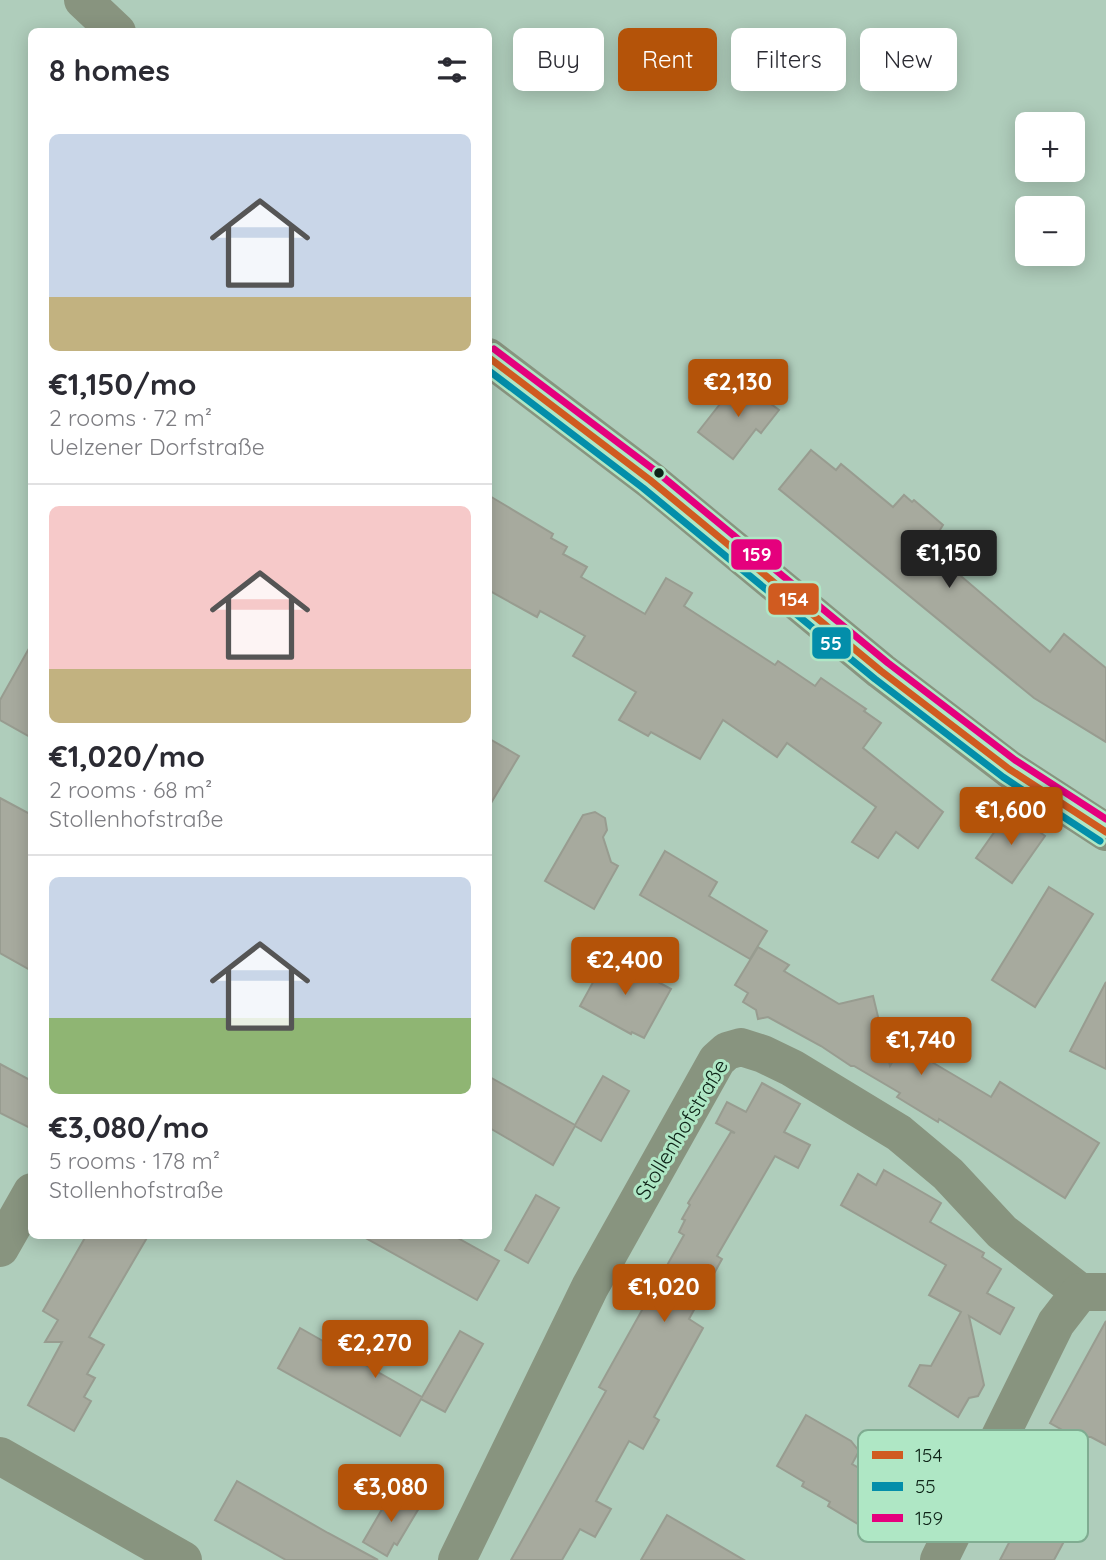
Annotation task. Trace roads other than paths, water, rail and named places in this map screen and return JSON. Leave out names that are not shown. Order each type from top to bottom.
[{"type":"street","points":[[83,0],[113,28]]},
{"type":"street","points":[[492,368],[650,480],[881,671],[987,753],[1106,832]]},
{"type":"street","name":"Stollenhofstraße","points":[[457,1560],[590,1287],[717,1060],[727,1051],[741,1047],[792,1068],[899,1133],[948,1174],[1002,1232],[1093,1292],[1056,1323],[1003,1430]]},
{"type":"street","points":[[0,1248],[28,1199]]},
{"type":"street","points":[[0,1456],[183,1560]]},
{"type":"street","name":"Stollenhofstraße","points":[[939,1560],[948,1542]]}]
